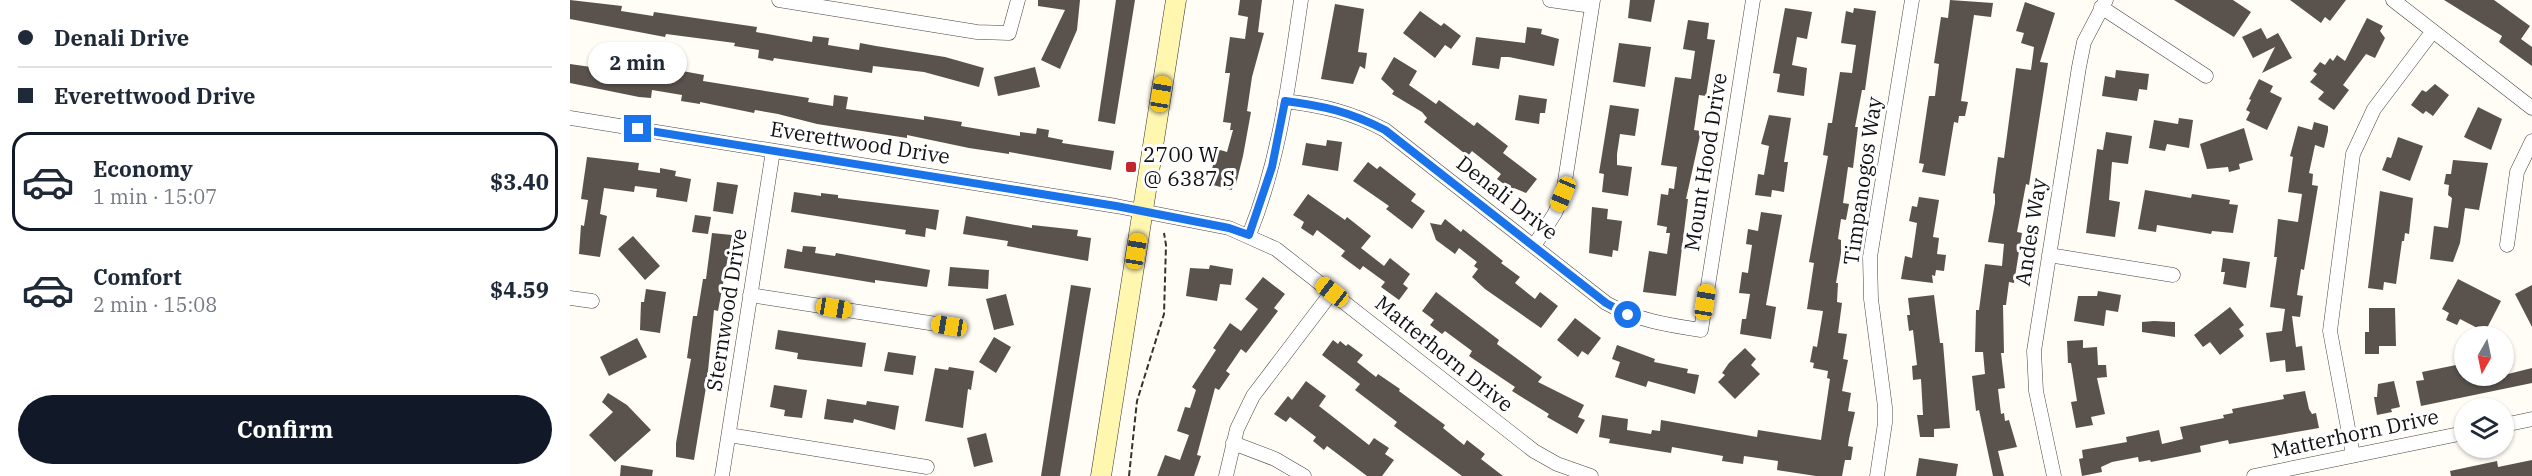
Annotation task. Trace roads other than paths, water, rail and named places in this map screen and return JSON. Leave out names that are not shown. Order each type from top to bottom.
[{"type":"main road","points":[[1101,476],[1176,0]]},
{"type":"street","points":[[779,0],[977,32],[1009,33],[1018,0]]},
{"type":"street","points":[[1249,235],[1272,167],[1301,0]]},
{"type":"street","points":[[1534,246],[1563,194],[1593,3],[1550,0]]},
{"type":"street","name":"Mount Hood Drive","points":[[1701,330],[1753,0]]},
{"type":"street","name":"Timpanogos Way","points":[[1877,476],[1885,423],[1871,298],[1870,257],[1912,0]]},
{"type":"street","points":[[2393,0],[2532,108]]},
{"type":"street","points":[[2104,3],[2205,76]]},
{"type":"street","name":"Andes Way","points":[[2054,476],[2034,371],[2034,351],[2084,42],[2104,3]]},
{"type":"street","points":[[2353,455],[2330,331],[2353,154],[2374,109],[2433,31]]},
{"type":"street","name":"Denali Drive","points":[[1285,101],[1355,114],[1385,130],[1606,303],[1628,315],[1701,330]]},
{"type":"street","name":"Everettwood Drive","points":[[570,118],[1142,211]]},
{"type":"street","points":[[2506,246],[2517,172],[2532,141]]},
{"type":"street","name":"Sternwood Drive","points":[[722,476],[773,151]]},
{"type":"street","name":"Matterhorn Drive","points":[[1142,211],[1229,228],[1276,249],[1534,451],[1557,464],[1591,476]]},
{"type":"street","points":[[2049,255],[2173,275]]},
{"type":"street","points":[[1226,476],[1242,416],[1253,396],[1332,292]]},
{"type":"street","points":[[750,295],[949,326]]},
{"type":"street","points":[[570,298],[592,302]]},
{"type":"street","points":[[2514,423],[2532,419]]},
{"type":"street","points":[[729,435],[927,466]]},
{"type":"street","name":"Matterhorn Drive","points":[[2254,476],[2454,435]]},
{"type":"street","points":[[1233,443],[1275,459],[1304,476]]},
{"type":"place","name":"2700 W @ 6387 S","points":[[1131,167]]}]
